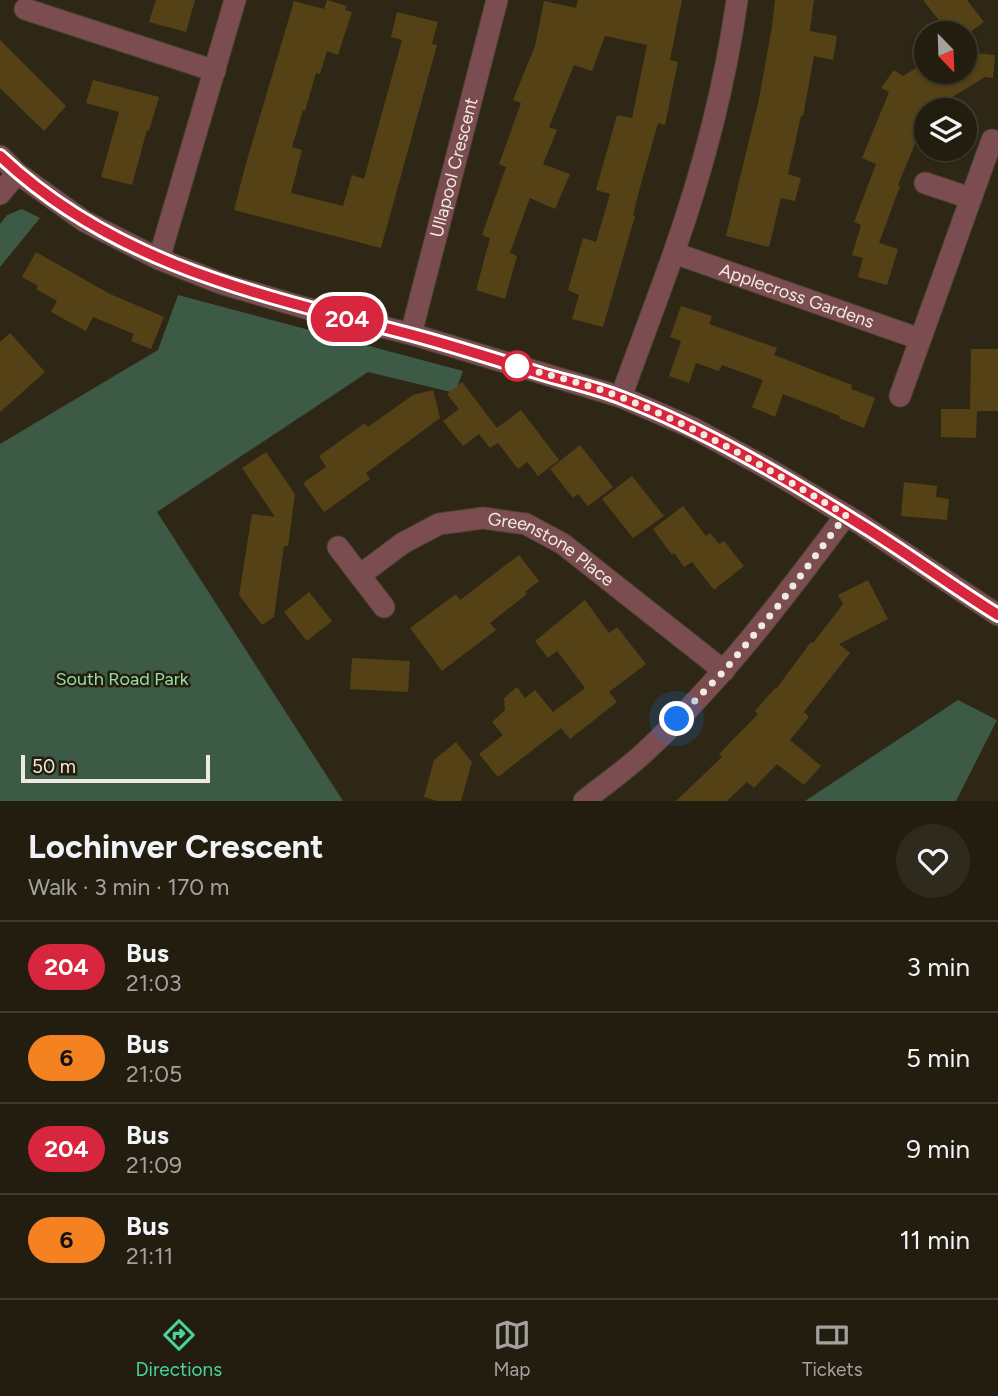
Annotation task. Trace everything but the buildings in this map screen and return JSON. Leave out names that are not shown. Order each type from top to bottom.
[{"type":"street","points":[[159,259],[235,0]]},
{"type":"street","name":"Ullapool Crescent","points":[[411,334],[496,0]]},
{"type":"street","points":[[621,397],[674,253],[696,182],[715,110],[737,0]]},
{"type":"street","points":[[25,9],[215,71]]},
{"type":"street","points":[[901,396],[992,140]]},
{"type":"street","points":[[0,156],[18,173],[84,221],[159,259],[223,284],[411,334],[621,397],[693,428],[846,515],[998,615]]},
{"type":"street","points":[[0,194],[18,173]]},
{"type":"street","points":[[925,183],[970,198]]},
{"type":"street","name":"Applecross Gardens","points":[[674,253],[920,339]]},
{"type":"street","points":[[584,801],[645,752],[724,671],[778,606],[846,515]]},
{"type":"street","name":"Greenstone Place","points":[[360,575],[403,543],[439,524],[483,518],[526,524],[563,544],[724,671]]},
{"type":"street","points":[[338,547],[384,607]]},
{"type":"green space","points":[[22,209],[40,218],[0,267],[0,224],[7,215]]},
{"type":"green space","name":"South Road Park","points":[[178,295],[463,371],[455,393],[368,372],[157,512],[343,801],[0,801],[0,444],[158,350]]},
{"type":"green space","points":[[958,700],[997,720],[956,801],[805,801]]},
{"type":"bus line","name":"204","points":[[0,156],[18,173],[84,221],[159,259],[223,284],[411,334],[621,397],[693,428],[859,523],[998,615]]},
{"type":"route","points":[[517,366],[621,397],[693,428],[846,515],[778,606],[724,671],[677,719]]}]
